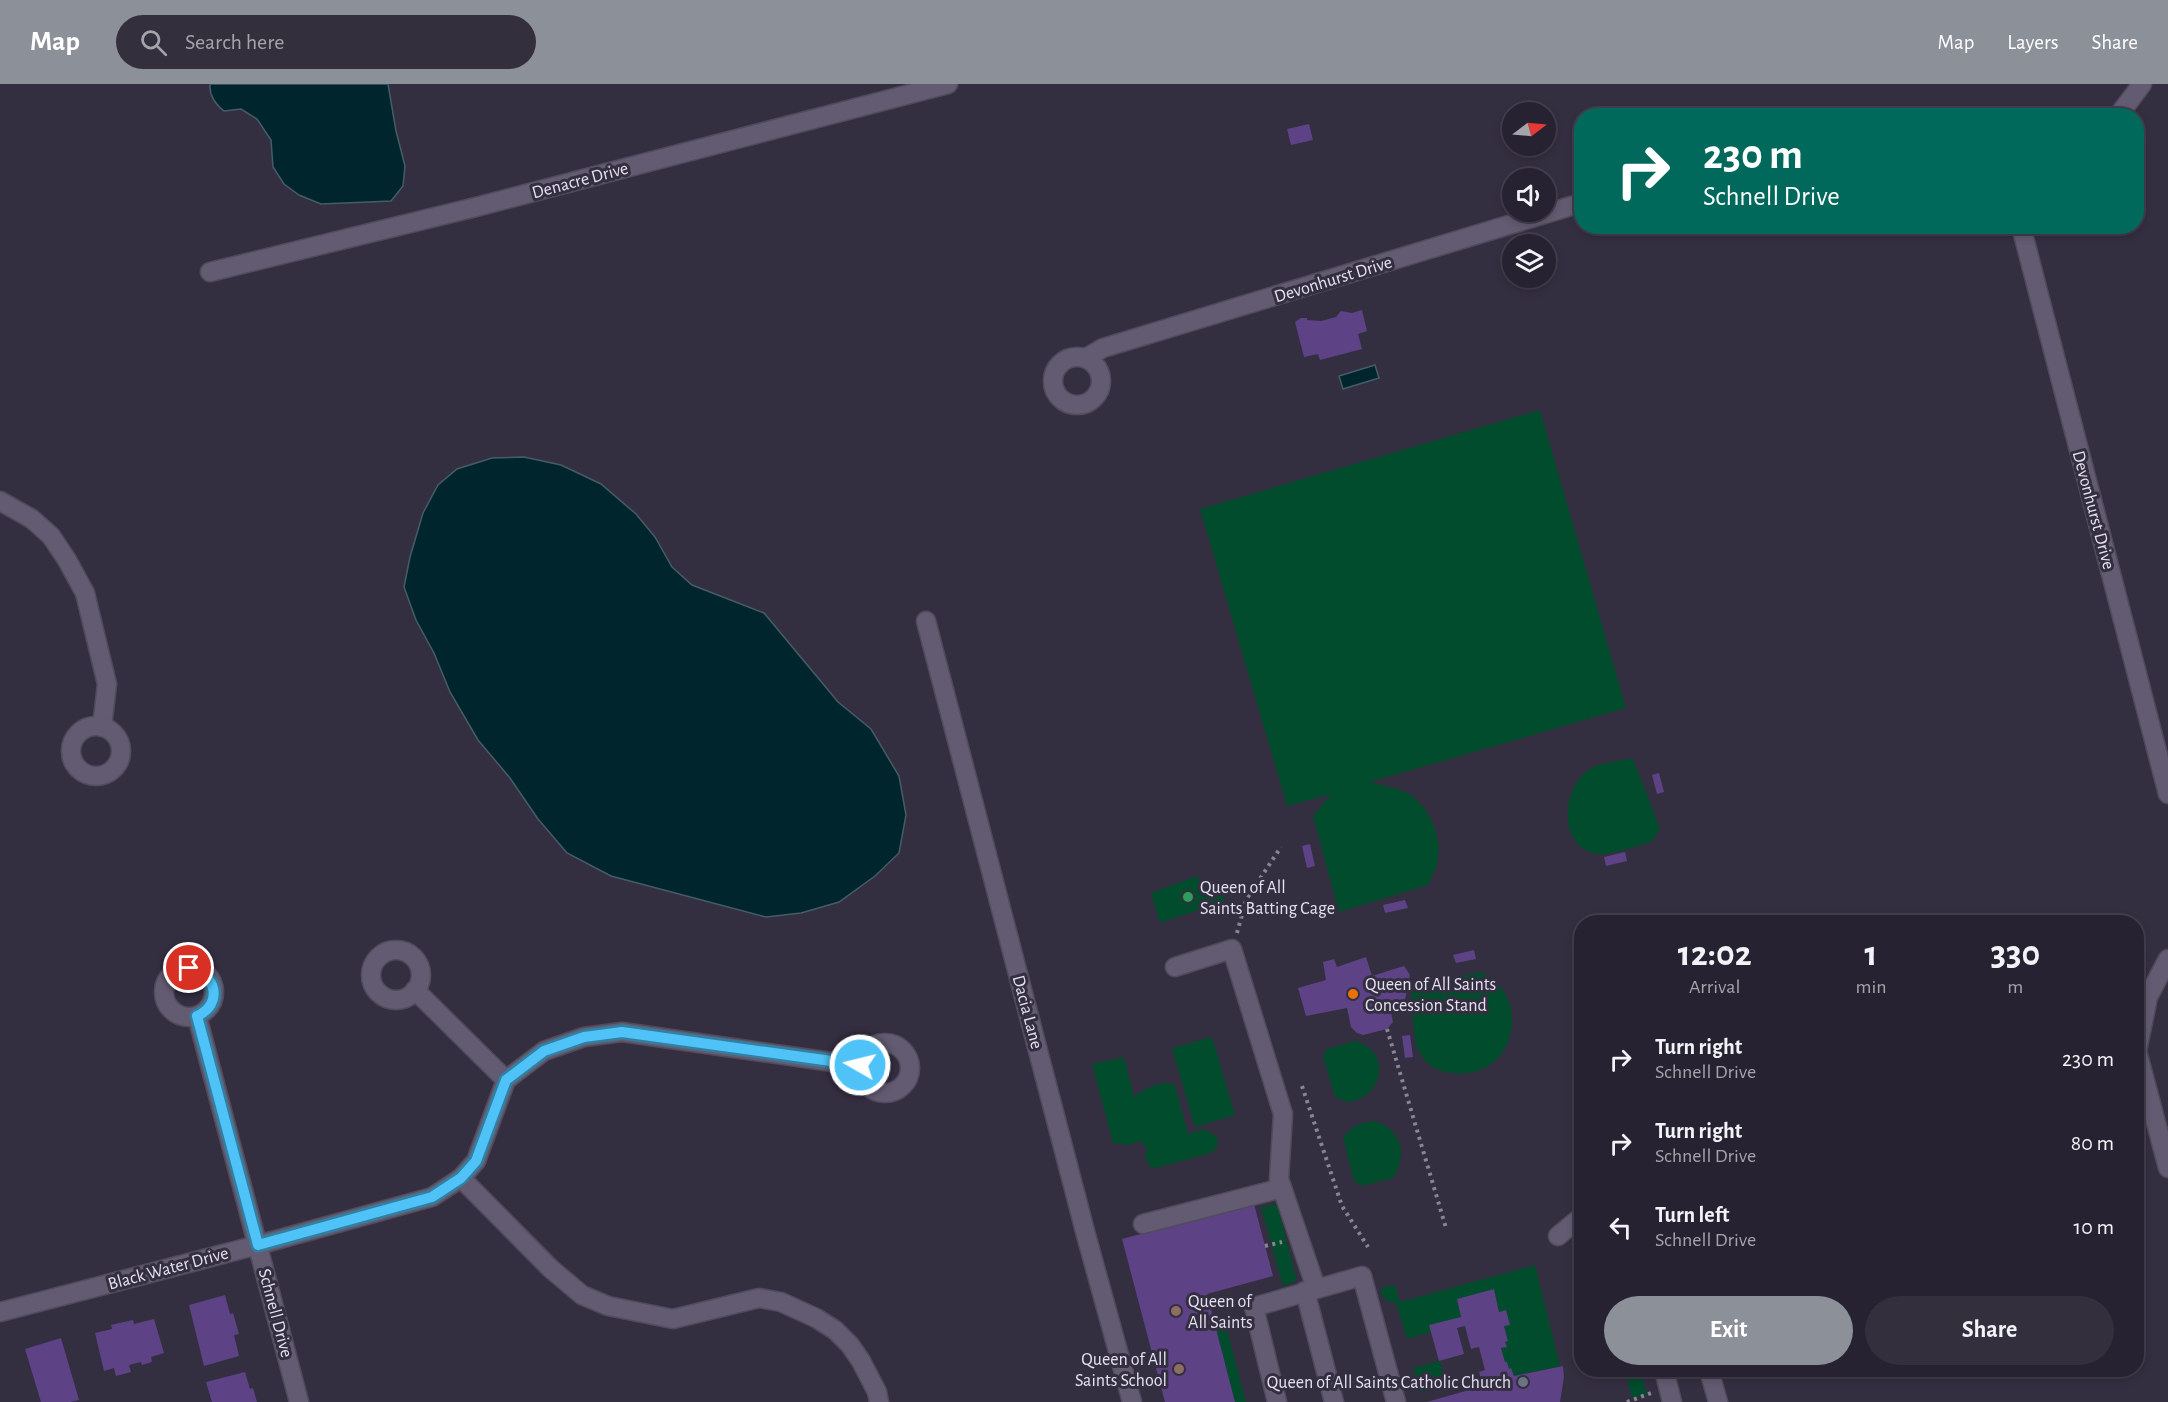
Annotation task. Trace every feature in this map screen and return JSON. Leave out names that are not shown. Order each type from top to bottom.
[{"type":"street","name":"Denacre Drive","points":[[210,272],[476,207],[948,84]]},
{"type":"street","points":[[2124,108],[2142,84]]},
{"type":"street","name":"Devonhurst Drive","points":[[1086,357],[1102,348],[1574,205]]},
{"type":"street","name":"Devonhurst Drive","points":[[2023,234],[2168,794]]},
{"type":"street","points":[[0,501],[32,519],[51,536],[85,593],[108,684],[102,727]]},
{"type":"street","name":"Dacia Lane","points":[[926,621],[1086,1235],[1132,1402]]},
{"type":"street","points":[[1175,967],[1232,949],[1283,1114],[1279,1179],[1310,1290],[1334,1402]]},
{"type":"street","points":[[2144,1017],[2148,997],[2168,959]]},
{"type":"street","points":[[415,990],[506,1080],[544,1051],[584,1037],[622,1032],[860,1065]]},
{"type":"street","name":"Schnell Drive","points":[[197,1016],[299,1402]]},
{"type":"street","points":[[2144,1077],[2168,1168]]},
{"type":"street","name":"Black Water Drive","points":[[0,1311],[258,1245],[432,1197],[461,1178],[476,1161],[506,1080]]},
{"type":"street","points":[[461,1178],[550,1268],[582,1295],[608,1306],[673,1319],[759,1298],[781,1302],[816,1318],[835,1330],[850,1345],[877,1392],[879,1402]]},
{"type":"street","points":[[1143,1224],[1282,1188]]},
{"type":"street","points":[[1558,1236],[1574,1223]]},
{"type":"street","points":[[1277,1402],[1254,1306],[1362,1276],[1396,1402]]},
{"type":"street","points":[[1666,1377],[1672,1402]]},
{"type":"street","points":[[1711,1377],[1718,1402]]},
{"type":"path","points":[[1236,937],[1246,900],[1281,847]]},
{"type":"path","points":[[1387,1029],[1446,1228]]},
{"type":"path","points":[[1302,1086],[1342,1206],[1368,1247]]},
{"type":"path","points":[[1266,1246],[1289,1241]]},
{"type":"path","points":[[1627,1402],[1649,1396]]},
{"type":"green space","points":[[1540,410],[1626,708],[1370,782],[1405,792],[1423,806],[1436,831],[1439,850],[1437,862],[1428,885],[1339,912],[1313,816],[1331,794],[1287,806],[1200,509]]},
{"type":"green space","points":[[1633,759],[1660,828],[1652,842],[1632,848],[1602,854],[1584,849],[1575,841],[1570,830],[1568,804],[1572,791],[1578,780],[1591,768]]},
{"type":"green space","name":"Queen of All Saints Batting Cage","points":[[1197,876],[1203,889],[1220,885],[1225,901],[1160,923],[1151,893]]},
{"type":"green space","points":[[1479,972],[1496,982],[1507,997],[1512,1015],[1511,1033],[1504,1050],[1492,1064],[1474,1072],[1440,1071],[1424,1059],[1416,1045],[1411,987]]},
{"type":"green space","points":[[1212,1037],[1235,1115],[1195,1127],[1172,1048]]},
{"type":"green space","points":[[1355,1041],[1367,1046],[1375,1054],[1379,1074],[1376,1084],[1369,1092],[1359,1099],[1347,1102],[1335,1097],[1323,1056],[1327,1049]]},
{"type":"green space","points":[[1124,1057],[1134,1097],[1159,1084],[1175,1085],[1188,1134],[1205,1129],[1218,1138],[1217,1147],[1211,1153],[1156,1168],[1150,1167],[1145,1158],[1147,1149],[1141,1141],[1128,1145],[1113,1143],[1092,1064]]},
{"type":"green space","points":[[1374,1121],[1391,1130],[1396,1136],[1400,1144],[1400,1161],[1393,1178],[1362,1186],[1354,1181],[1343,1138],[1356,1126]]},
{"type":"green space","points":[[1277,1204],[1297,1281],[1283,1286],[1261,1207]]},
{"type":"green space","points":[[1535,1265],[1560,1366],[1514,1376],[1511,1368],[1509,1369],[1505,1362],[1501,1348],[1506,1347],[1505,1342],[1508,1341],[1504,1326],[1510,1325],[1506,1310],[1499,1312],[1494,1290],[1457,1299],[1461,1317],[1431,1332],[1407,1339],[1396,1303],[1386,1300],[1380,1292],[1384,1287],[1395,1285],[1400,1302]]},
{"type":"green space","points":[[1226,1326],[1246,1402],[1235,1402],[1216,1328]]},
{"type":"green space","points":[[1440,1361],[1447,1386],[1421,1393],[1413,1368]]},
{"type":"green space","points":[[1627,1377],[1642,1377],[1647,1395],[1632,1398]]},
{"type":"shaded area","points":[[210,84],[388,84],[405,166],[403,186],[391,201],[321,204],[299,195],[284,184],[273,167],[271,140],[257,119],[241,109],[224,111],[213,99]]},
{"type":"shaded area","points":[[1375,365],[1379,378],[1343,389],[1339,376]]},
{"type":"shaded area","points":[[524,457],[561,465],[601,484],[636,514],[655,537],[672,567],[692,585],[764,613],[838,702],[871,729],[899,776],[906,815],[899,853],[875,876],[839,902],[801,913],[766,917],[611,876],[567,853],[538,819],[510,778],[478,740],[450,692],[434,653],[416,620],[404,587],[423,513],[438,485],[457,469],[492,458]]},
{"type":"building","points":[[1309,124],[1313,140],[1291,145],[1287,129]]},
{"type":"building","points":[[1362,310],[1367,331],[1358,334],[1362,349],[1320,360],[1318,354],[1304,357],[1295,322],[1301,318],[1321,321],[1336,317],[1341,311],[1352,313]]},
{"type":"building","points":[[1659,773],[1664,792],[1657,794],[1652,775]]},
{"type":"building","points":[[1310,844],[1315,866],[1307,868],[1302,846]]},
{"type":"building","points":[[1625,852],[1627,861],[1606,866],[1604,857]]},
{"type":"building","points":[[1405,900],[1408,908],[1385,913],[1383,905]]},
{"type":"building","points":[[1474,950],[1476,959],[1456,963],[1453,955]]},
{"type":"building","name":"Queen of All Saints Concession Stand","points":[[1366,957],[1372,976],[1404,966],[1410,975],[1405,1000],[1390,1008],[1393,1022],[1387,1029],[1363,1035],[1357,1033],[1351,1027],[1347,1008],[1306,1016],[1298,988],[1326,980],[1323,962],[1334,959],[1337,967]]},
{"type":"building","points":[[1410,1035],[1413,1057],[1405,1058],[1402,1036]]},
{"type":"building","name":"Queen of All Saints","points":[[1254,1204],[1273,1276],[1207,1294],[1235,1402],[1165,1402],[1122,1239]]},
{"type":"building","points":[[1494,1289],[1499,1312],[1506,1310],[1510,1325],[1504,1326],[1508,1341],[1505,1342],[1507,1347],[1501,1348],[1509,1369],[1511,1368],[1514,1376],[1563,1366],[1564,1377],[1560,1402],[1427,1402],[1483,1386],[1479,1372],[1485,1370],[1479,1347],[1471,1349],[1465,1326],[1457,1328],[1464,1354],[1439,1361],[1429,1325],[1461,1317],[1457,1299]]},
{"type":"building","points":[[225,1295],[239,1334],[234,1335],[239,1356],[204,1366],[189,1305]]},
{"type":"building","points":[[154,1319],[164,1353],[151,1357],[152,1362],[129,1365],[131,1372],[116,1376],[114,1368],[104,1371],[95,1333],[112,1329],[111,1325],[133,1320],[134,1324]]},
{"type":"building","points":[[61,1338],[79,1400],[41,1402],[25,1349]]},
{"type":"building","points":[[245,1372],[257,1402],[212,1402],[206,1382]]},
{"type":"place","name":"Queen of All Saints Batting Cage","points":[[1188,897]]},
{"type":"place","name":"Queen of All Saints Concession Stand","points":[[1353,994]]},
{"type":"place","name":"Queen of All Saints","points":[[1176,1311]]},
{"type":"place","name":"Queen of All Saints School","points":[[1179,1369]]},
{"type":"place","name":"Queen of All Saints Catholic Church","points":[[1523,1382]]},
{"type":"route","points":[[189,968],[203,972],[212,983],[214,990],[212,1003],[205,1012],[197,1016],[258,1245],[432,1197],[461,1178],[476,1161],[506,1080],[544,1051],[584,1037],[622,1032],[860,1065]]}]
